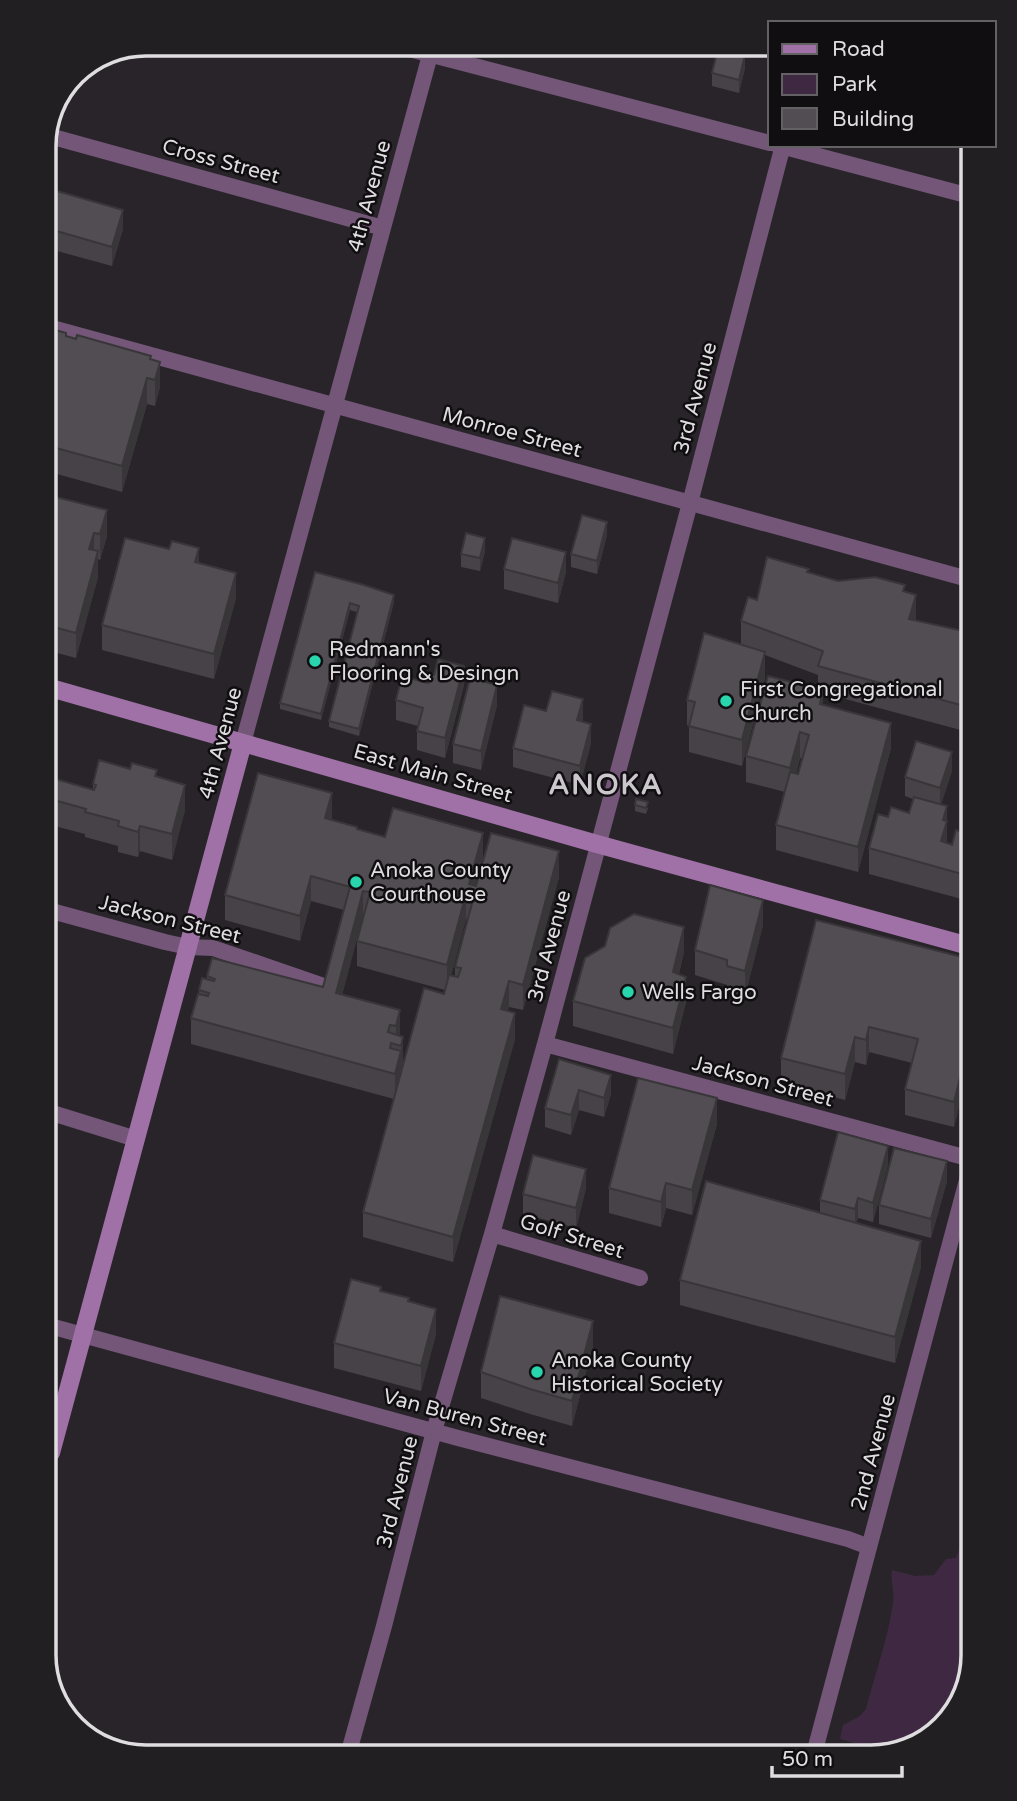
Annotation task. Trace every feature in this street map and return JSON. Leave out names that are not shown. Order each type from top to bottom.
[{"type":"main road","name":"East Main Street","points":[[56,690],[597,844],[961,944]]},
{"type":"main road","name":"4th Avenue","points":[[56,1434],[243,743]]},
{"type":"street","name":"4th Avenue","points":[[243,743],[430,56]]},
{"type":"street","points":[[457,56],[768,142]]},
{"type":"street","name":"Cross Street","points":[[57,138],[383,228]]},
{"type":"street","name":"3rd Avenue","points":[[351,1745],[434,1431],[545,1044],[690,503],[778,147]]},
{"type":"street","points":[[786,147],[961,194]]},
{"type":"street","name":"Monroe Street","points":[[56,329],[961,577]]},
{"type":"street","name":"Jackson Street","points":[[56,911],[165,942],[188,947],[213,948],[321,985]]},
{"type":"street","name":"Jackson Street","points":[[545,1044],[961,1156]]},
{"type":"street","points":[[56,1114],[136,1139]]},
{"type":"street","name":"2nd Avenue","points":[[816,1745],[961,1202]]},
{"type":"street","name":"Golf Street","points":[[492,1234],[640,1278]]},
{"type":"street","name":"Van Buren Street","points":[[56,1328],[434,1431],[848,1539],[869,1547]]},
{"type":"green space","points":[[961,1544],[960,1666],[956,1684],[946,1705],[926,1726],[905,1738],[870,1745],[840,1739],[843,1725],[860,1716],[866,1709],[891,1616],[892,1570],[915,1576],[934,1575],[946,1559],[956,1558]]},
{"type":"building","points":[[716,56],[745,56],[739,80],[712,73]]},
{"type":"building","points":[[57,191],[123,210],[112,247],[56,231]]},
{"type":"building","points":[[56,330],[76,339],[77,335],[151,356],[150,359],[160,362],[155,380],[147,378],[122,466],[56,448]]},
{"type":"building","points":[[56,497],[107,510],[100,534],[94,533],[89,549],[98,551],[76,633],[56,628]]},
{"type":"building","points":[[582,515],[607,522],[597,561],[571,554]]},
{"type":"building","points":[[466,533],[485,538],[480,558],[461,554]]},
{"type":"building","points":[[125,538],[169,549],[172,541],[199,548],[195,562],[236,573],[214,654],[102,625]]},
{"type":"building","points":[[512,538],[566,552],[558,583],[504,569]]},
{"type":"building","points":[[767,557],[838,581],[875,577],[905,585],[903,591],[916,595],[909,619],[961,630],[961,705],[818,666],[823,651],[741,621],[748,597],[757,600]]},
{"type":"building","points":[[315,572],[394,595],[359,729],[329,721],[359,606],[350,603],[321,714],[280,703]]},
{"type":"building","name":"First Congregational Church","points":[[704,633],[765,652],[742,740],[689,726],[695,702],[687,700]]},
{"type":"building","points":[[438,659],[464,666],[445,738],[417,731],[423,708],[396,700],[402,676],[428,683],[430,675],[434,675]]},
{"type":"building","points":[[768,676],[823,690],[820,704],[891,723],[858,847],[776,825],[790,772],[798,774],[809,735],[800,732],[790,768],[746,756]]},
{"type":"building","points":[[470,678],[497,685],[481,751],[453,744]]},
{"type":"building","points":[[552,691],[583,699],[577,720],[591,724],[580,766],[513,748],[524,705],[546,711]]},
{"type":"building","points":[[916,741],[952,752],[940,788],[905,777]]},
{"type":"building","points":[[99,760],[130,769],[132,763],[157,770],[155,776],[185,785],[172,834],[140,826],[138,832],[118,826],[119,821],[56,801],[56,779],[94,790],[96,785],[93,784]]},
{"type":"building","points":[[258,773],[332,793],[325,818],[385,837],[393,808],[483,833],[469,884],[476,886],[491,833],[559,851],[523,985],[509,981],[501,1009],[515,1013],[453,1237],[363,1212],[424,988],[444,994],[449,975],[458,977],[461,968],[455,967],[474,896],[466,894],[447,965],[357,941],[370,892],[363,891],[336,993],[400,1010],[396,1026],[390,1025],[388,1032],[403,1037],[401,1046],[391,1043],[390,1048],[401,1051],[395,1074],[191,1018],[198,994],[208,996],[209,993],[199,990],[202,978],[215,979],[207,976],[212,958],[323,987],[350,887],[311,876],[300,916],[225,895]]},
{"type":"building","points":[[914,797],[947,806],[943,820],[947,821],[941,841],[952,845],[956,830],[961,831],[961,874],[869,848],[878,814],[888,817],[891,807],[909,813]]},
{"type":"building","points":[[636,799],[648,802],[646,808],[635,805]]},
{"type":"building","points":[[710,885],[763,900],[745,971],[727,966],[727,960],[695,950]]},
{"type":"building","name":"Wells Fargo","points":[[634,914],[684,927],[673,972],[686,977],[673,1028],[573,1001],[585,958],[605,946],[610,928]]},
{"type":"building","points":[[816,920],[961,957],[961,1074],[954,1102],[905,1089],[918,1039],[869,1027],[866,1040],[855,1037],[845,1074],[781,1058]]},
{"type":"building","points":[[559,1059],[611,1075],[604,1098],[579,1090],[571,1115],[545,1108]]},
{"type":"building","points":[[638,1078],[717,1098],[692,1190],[666,1183],[661,1202],[609,1188]]},
{"type":"building","points":[[838,1132],[888,1146],[873,1203],[858,1198],[855,1209],[820,1200]]},
{"type":"building","points":[[894,1148],[947,1161],[931,1219],[879,1205]]},
{"type":"building","points":[[533,1155],[586,1169],[576,1208],[523,1194]]},
{"type":"building","points":[[706,1181],[921,1241],[895,1337],[680,1280]]},
{"type":"building","points":[[351,1279],[381,1287],[380,1291],[409,1298],[408,1301],[436,1309],[421,1366],[334,1343]]},
{"type":"building","name":"Anoka County Historical Society","points":[[500,1296],[593,1321],[572,1401],[481,1372]]},
{"type":"place","name":"Redmann's Flooring & Desingn","points":[[315,661]]},
{"type":"place","name":"First Congregational Church","points":[[726,701]]},
{"type":"place","name":"Anoka County Courthouse","points":[[356,882]]},
{"type":"place","name":"Wells Fargo","points":[[628,992]]},
{"type":"place","name":"Anoka County Historical Society","points":[[537,1372]]},
{"type":"district","name":"ANOKA","points":[[606,784]]}]
